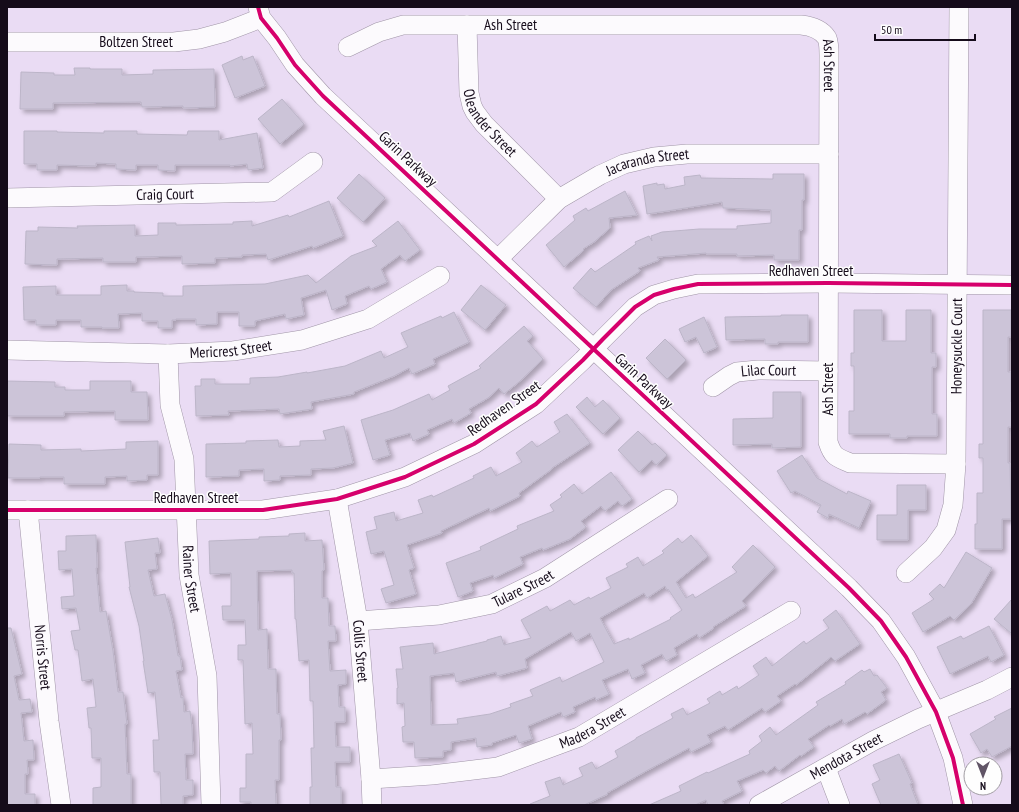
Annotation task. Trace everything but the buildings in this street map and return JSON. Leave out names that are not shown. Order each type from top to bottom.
[{"type":"street","name":"Honeysuckle Court","points":[[906,573],[933,548],[946,530],[953,505],[956,464],[959,7]]},
{"type":"street","name":"Boltzen Street","points":[[7,42],[174,42],[199,39],[225,32],[260,12]]},
{"type":"street","name":"Garin Parkway","points":[[260,12],[295,65],[323,96],[854,593],[881,621],[906,658],[936,712],[952,758],[963,805]]},
{"type":"street","name":"Ash Street","points":[[348,47],[379,32],[403,25],[801,25],[811,26],[818,30],[827,39],[828,46],[828,442],[831,451],[835,456],[850,463],[956,464]]},
{"type":"street","name":"Oleander Street","points":[[467,25],[469,93],[475,112],[484,124],[559,199]]},
{"type":"street","name":"Jacaranda Street","points":[[498,259],[559,199],[600,175],[624,164],[654,157],[687,154],[829,154]]},
{"type":"street","name":"Craig Court","points":[[7,198],[272,192],[313,162]]},
{"type":"street","name":"Mericrest Street","points":[[7,350],[168,354],[233,351],[302,340],[368,319],[440,276]]},
{"type":"street","name":"Redhaven Street","points":[[7,510],[263,510],[337,500],[405,477],[474,444],[536,404],[583,360],[635,307],[654,295],[674,289],[698,284],[828,283],[1012,285]]},
{"type":"street","name":"Rainer Street","points":[[168,354],[170,405],[184,459],[189,575],[208,676],[211,805]]},
{"type":"street","name":"Lilac Court","points":[[713,387],[737,372],[758,370],[828,371]]},
{"type":"street","name":"Tulare Street","points":[[358,620],[439,615],[492,604],[545,578],[668,499]]},
{"type":"street","name":"Collis Street","points":[[337,500],[358,620],[372,805]]},
{"type":"street","name":"Norris Street","points":[[28,510],[49,721],[61,805]]},
{"type":"street","name":"Madera Street","points":[[371,779],[432,775],[498,767],[579,737],[791,611]]},
{"type":"street","name":"Mendota Street","points":[[759,805],[874,741],[918,719],[987,690],[1012,677]]},
{"type":"street","points":[[826,768],[840,805]]},
{"type":"cycle path","points":[[258,7],[261,18],[277,38],[295,65],[323,96],[849,588],[881,621],[906,657],[936,712],[953,758],[963,805]]},
{"type":"cycle path","points":[[7,510],[263,510],[337,499],[405,477],[474,444],[536,404],[583,360],[635,307],[654,295],[674,289],[698,284],[828,283],[1012,285]]}]
